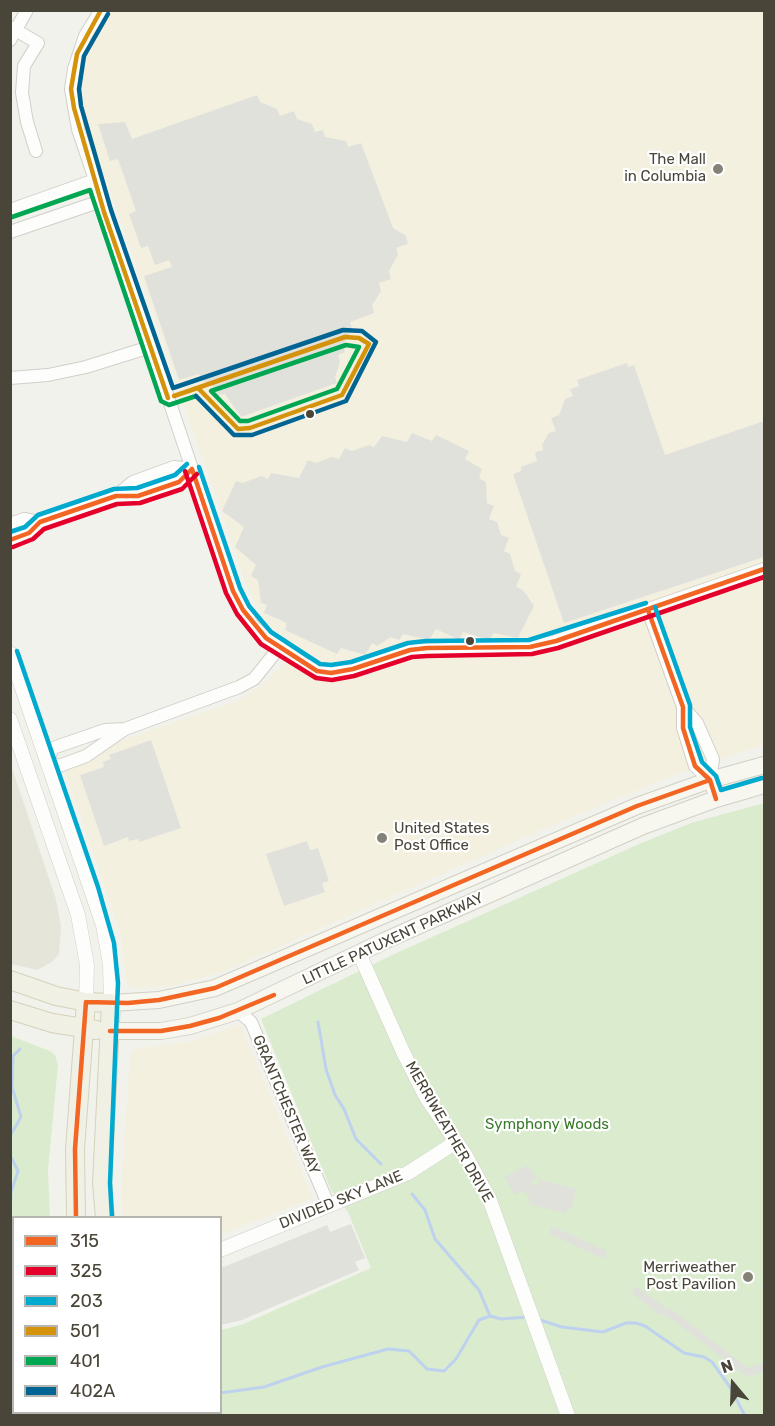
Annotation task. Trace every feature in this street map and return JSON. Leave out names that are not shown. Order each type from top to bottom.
[{"type":"main road","name":"LITTLE PATUXENT PARKWAY","points":[[10,980],[29,988],[86,1002],[111,1003],[159,1000],[215,988],[538,851],[637,806],[710,780],[765,765]]},
{"type":"main road","name":"LITTLE PATUXENT PARKWAY","points":[[10,1010],[84,1029],[161,1030],[190,1026],[238,1011],[359,953],[643,826],[716,799],[765,786]]},
{"type":"main road","points":[[531,876],[529,867],[538,851]]},
{"type":"main road","points":[[425,923],[505,879],[521,858]]},
{"type":"main road","points":[[359,953],[357,946],[367,932],[418,901]]},
{"type":"main road","points":[[289,988],[330,959],[338,948],[336,935]]},
{"type":"main road","points":[[76,1216],[75,1149],[86,1002]]},
{"type":"main road","points":[[105,1216],[102,1183],[111,1003]]},
{"type":"street","points":[[27,10],[13,32],[38,43],[24,66],[22,93],[27,122],[36,151]]},
{"type":"street","points":[[101,10],[77,54],[72,89],[78,129],[233,591],[253,626],[279,648],[305,665],[331,673],[364,666],[410,650],[530,647],[648,610],[765,569]]},
{"type":"street","points":[[10,210],[95,180]]},
{"type":"street","points":[[10,232],[101,201]]},
{"type":"street","points":[[10,378],[48,375],[86,367],[150,347]]},
{"type":"street","points":[[10,540],[29,534],[40,522],[116,496],[133,482],[174,467],[192,469]]},
{"type":"street","points":[[10,524],[24,519],[40,522]]},
{"type":"street","points":[[648,610],[682,707],[683,728],[695,766],[710,780]]},
{"type":"street","points":[[47,761],[59,766],[86,756],[125,729],[254,679],[279,648]]},
{"type":"street","points":[[10,653],[103,925],[110,964],[111,1003]]},
{"type":"street","points":[[682,707],[697,723],[713,759],[710,780],[716,799]]},
{"type":"street","points":[[10,719],[78,915],[87,965],[86,1002]]},
{"type":"street","points":[[47,761],[52,748],[105,730],[125,729]]},
{"type":"street","name":"MERRIWEATHER DRIVE","points":[[359,953],[403,1052],[426,1096],[489,1198],[568,1416]]},
{"type":"street","name":"GRANTCHESTER WAY","points":[[238,1011],[251,1022],[328,1204]]},
{"type":"street","name":"DIVIDED SKY LANE","points":[[222,1249],[408,1173],[456,1142]]},
{"type":"shaded area","points":[[111,11],[764,11],[764,562],[569,630],[526,640],[422,642],[406,644],[354,662],[328,664],[319,663],[294,648],[265,620],[247,587],[87,124],[82,95],[86,57]]},
{"type":"shaded area","points":[[257,95],[260,102],[277,109],[280,116],[294,111],[297,119],[312,124],[315,132],[323,130],[325,137],[346,141],[348,147],[361,143],[393,228],[406,236],[408,244],[396,248],[398,255],[389,271],[391,279],[379,283],[381,291],[372,305],[374,313],[350,322],[352,329],[343,345],[345,352],[338,355],[340,362],[335,377],[337,383],[241,417],[225,394],[217,395],[215,388],[202,380],[199,374],[179,380],[144,276],[172,267],[169,260],[155,265],[148,246],[141,248],[129,214],[136,211],[118,159],[110,161],[98,124],[125,122],[132,139]]},
{"type":"shaded area","points":[[627,363],[628,367],[634,365],[665,455],[764,421],[764,557],[564,623],[513,474],[521,471],[521,467],[537,461],[535,452],[543,450],[542,445],[549,433],[556,431],[551,418],[559,415],[565,399],[573,396],[570,389],[579,386],[577,380]]},
{"type":"shaded area","points":[[412,433],[432,441],[436,435],[469,451],[465,459],[482,469],[479,478],[486,482],[487,503],[494,506],[489,519],[497,522],[501,535],[509,538],[504,551],[510,554],[515,571],[521,574],[516,587],[523,590],[534,606],[518,638],[494,633],[489,640],[463,632],[459,640],[436,629],[429,640],[403,634],[399,640],[391,637],[377,646],[372,643],[365,655],[341,648],[337,654],[285,630],[287,623],[264,613],[267,605],[261,603],[258,580],[251,576],[256,565],[235,547],[244,527],[222,511],[236,481],[243,483],[261,476],[268,479],[271,473],[299,478],[308,460],[316,463],[331,457],[339,459],[345,448],[352,451],[369,445],[374,447],[382,436],[407,442]]},
{"type":"shaded area","points":[[764,576],[764,745],[675,775],[555,824],[222,972],[172,986],[134,989],[127,984],[120,932],[64,769],[119,741],[239,700],[264,683],[284,664],[289,664],[318,679],[328,680],[353,677],[420,656],[512,656],[539,652]]},
{"type":"shaded area","points":[[151,740],[181,828],[139,842],[138,839],[129,841],[128,837],[104,846],[80,775],[104,767],[103,762],[111,759],[109,755]]},
{"type":"shaded area","points":[[11,765],[56,899],[61,927],[59,954],[52,962],[37,970],[11,964]]},
{"type":"shaded area","points":[[307,841],[310,850],[318,848],[329,881],[322,883],[325,892],[284,906],[266,854]]},
{"type":"shaded area","points":[[240,1024],[313,1198],[222,1235],[222,1216],[123,1216],[121,1185],[130,1055],[135,1049],[191,1041]]},
{"type":"shaded area","points":[[528,1165],[537,1178],[531,1183],[532,1185],[537,1185],[539,1179],[576,1189],[572,1208],[568,1208],[566,1214],[529,1204],[530,1198],[523,1191],[515,1195],[504,1177]]},
{"type":"shaded area","points":[[351,1224],[365,1258],[355,1262],[359,1270],[242,1320],[222,1325],[222,1268],[327,1225],[330,1232]]},
{"type":"shaded area","points":[[552,1226],[607,1251],[604,1259],[549,1234]]},
{"type":"shaded area","points":[[636,1286],[666,1308],[674,1311],[748,1368],[764,1362],[764,1371],[751,1376],[743,1374],[669,1317],[657,1313],[631,1292]]},
{"type":"green space","name":"Symphony Woods","points":[[764,803],[764,1415],[205,1416],[204,1414],[222,1414],[222,1330],[241,1325],[371,1268],[348,1212],[331,1190],[261,1019],[390,956],[639,844],[691,823]]},
{"type":"green space","points":[[11,1036],[50,1051],[55,1055],[58,1065],[48,1170],[50,1216],[12,1216],[11,1384]]},
{"type":"waterway","points":[[318,1022],[326,1069],[335,1095],[344,1109],[356,1139],[381,1164]]},
{"type":"waterway","points":[[10,1136],[21,1117],[12,1087],[13,1056],[20,1049]]},
{"type":"waterway","points":[[10,1155],[18,1171],[11,1192],[10,1216]]},
{"type":"waterway","points":[[412,1194],[425,1210],[435,1239],[479,1290],[490,1316]]},
{"type":"waterway","points":[[222,1393],[264,1387],[322,1367],[388,1349],[409,1351],[427,1369],[444,1371],[456,1359],[479,1320],[490,1316],[501,1319],[528,1317]]},
{"type":"waterway","points":[[537,1319],[562,1327],[603,1332],[626,1323],[645,1326],[684,1353],[704,1357],[712,1362],[730,1387],[745,1416]]},
{"type":"transit line","name":"501","points":[[101,10],[77,54],[71,89],[74,108],[104,212],[168,398]]},
{"type":"transit line","name":"402A","points":[[108,14],[84,56],[79,89],[81,106],[111,210],[173,388],[343,330],[362,331],[376,342],[346,401],[252,435],[234,435],[196,396]]},
{"type":"transit line","name":"401","points":[[12,217],[90,190],[161,401],[169,405],[196,396]]},
{"type":"transit line","name":"501","points":[[174,396],[345,337],[359,338],[369,344]]},
{"type":"transit line","name":"501","points":[[198,388],[238,429],[250,428],[342,395],[369,344]]},
{"type":"transit line","name":"401","points":[[346,345],[359,347],[337,389],[248,421],[240,421],[211,391],[346,345]]},
{"type":"transit line","name":"203","points":[[10,532],[25,527],[38,515],[114,489],[137,488],[175,475],[187,464]]},
{"type":"transit line","name":"203","points":[[199,467],[240,588],[249,606],[271,632],[320,664],[351,662],[408,643],[529,640],[646,603]]},
{"type":"transit line","name":"315","points":[[192,469],[233,591],[243,610],[266,638],[317,671],[331,673],[353,669],[410,650],[427,648],[530,647],[556,641],[764,569]]},
{"type":"transit line","name":"315","points":[[10,540],[29,533],[40,522],[116,496],[138,496],[179,482],[192,469]]},
{"type":"transit line","name":"325","points":[[185,471],[226,593],[237,614],[261,644],[316,678],[332,680],[354,676],[412,657],[532,654],[558,648],[764,577]]},
{"type":"transit line","name":"325","points":[[13,547],[33,539],[44,529],[117,504],[140,503],[182,489],[197,474]]},
{"type":"transit line","name":"203","points":[[655,607],[690,705],[690,727],[702,762],[716,776],[721,790],[762,778]]},
{"type":"transit line","name":"315","points":[[648,610],[683,707],[683,728],[695,766],[710,780],[716,799]]},
{"type":"transit line","name":"203","points":[[17,651],[98,887],[114,943],[118,983],[110,1183],[112,1216]]},
{"type":"transit line","name":"315","points":[[86,1002],[128,1003],[159,1000],[215,988],[637,806],[710,780]]},
{"type":"transit line","name":"315","points":[[110,1031],[161,1031],[190,1026],[219,1018],[274,995]]},
{"type":"transit line","name":"315","points":[[76,1216],[75,1149],[86,1002]]},
{"type":"place","name":"The Mall in Columbia","points":[[718,169]]},
{"type":"place","name":"United States Post Office","points":[[382,838]]},
{"type":"place","name":"Merriweather Post Pavilion","points":[[748,1277]]}]
